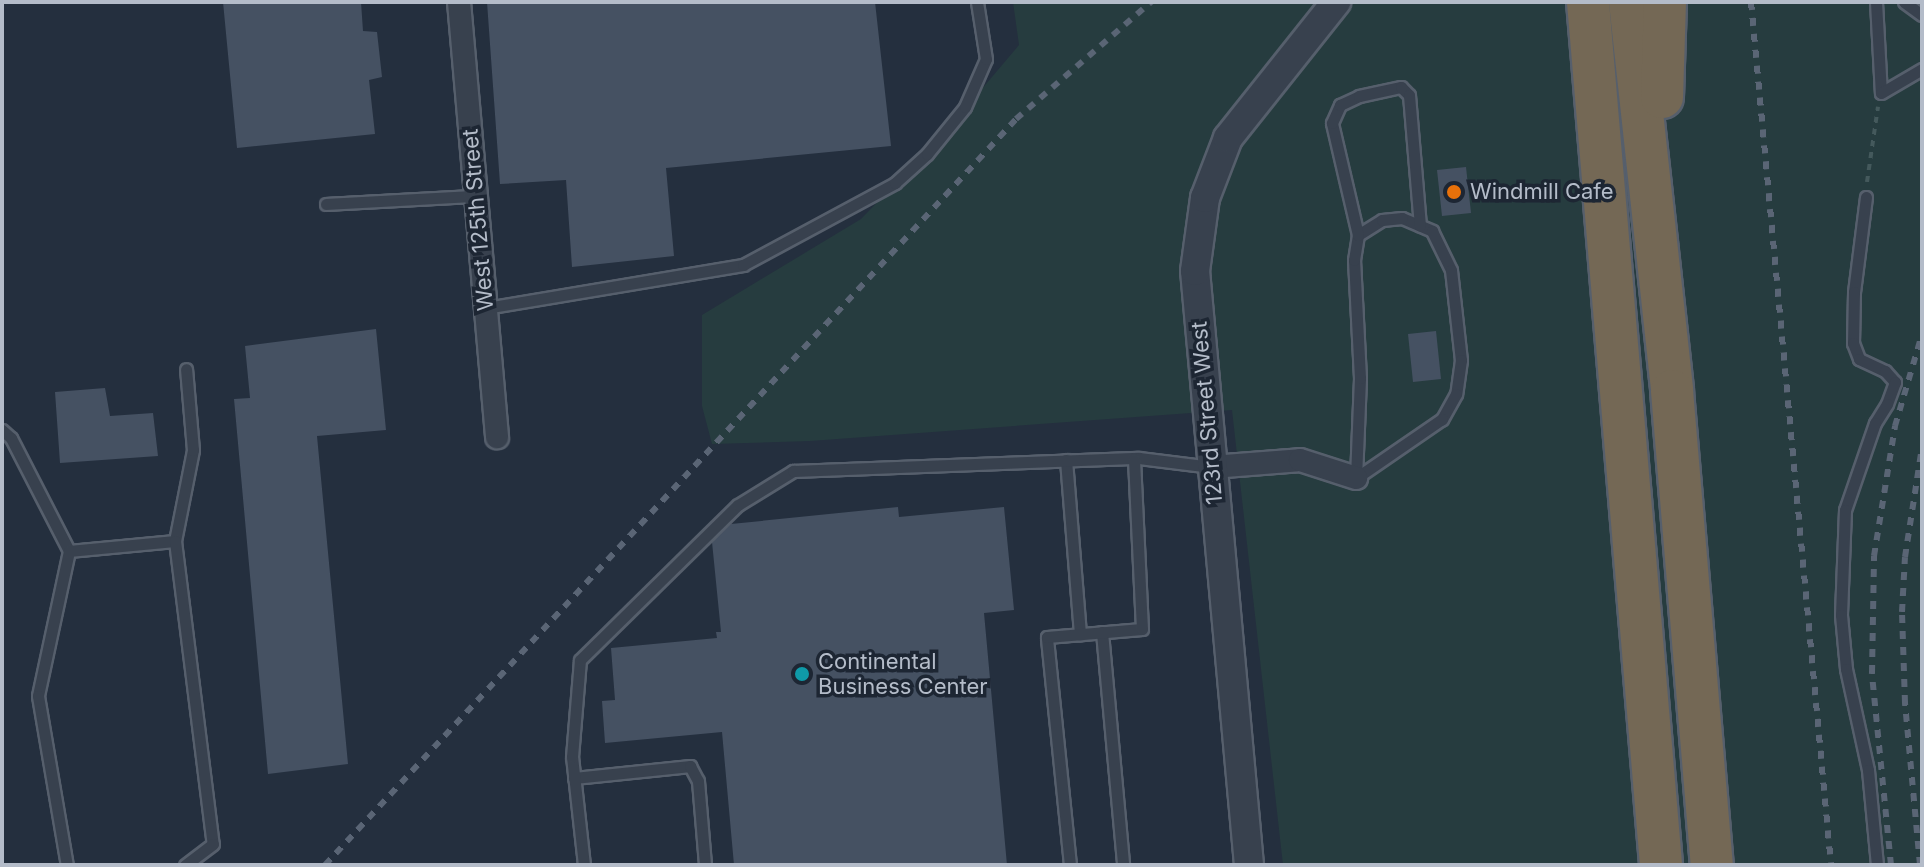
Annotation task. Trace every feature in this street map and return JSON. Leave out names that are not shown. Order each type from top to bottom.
[{"type":"highway","points":[[1588,2],[1661,865]]},
{"type":"highway","points":[[1630,2],[1688,557],[1712,865]]},
{"type":"highway","points":[[1655,234],[1665,2]]},
{"type":"street","name":"West 125th Street","points":[[459,2],[497,437]]},
{"type":"street","name":"123rd Street West","points":[[1249,865],[1195,271],[1205,198],[1228,138],[1336,2]]},
{"type":"street","points":[[1212,467],[1300,460],[1356,478]]},
{"type":"lane","points":[[486,308],[743,265],[895,183],[927,154],[965,107],[986,59],[977,2]]},
{"type":"lane","points":[[1876,2],[1881,93],[1922,69]]},
{"type":"lane","points":[[1904,2],[1922,15]]},
{"type":"lane","points":[[1356,478],[1360,378],[1354,260],[1358,235],[1332,123],[1340,105],[1359,96],[1401,87],[1409,95],[1420,226]]},
{"type":"lane","points":[[326,204],[476,196]]},
{"type":"lane","points":[[1866,197],[1852,331],[1859,359],[1885,371],[1895,382],[1887,404],[1875,423],[1845,510],[1841,615],[1846,669],[1868,770],[1877,865]]},
{"type":"lane","points":[[1356,478],[1442,419],[1456,394],[1461,360],[1451,270],[1432,231],[1402,218],[1382,220],[1358,235]]},
{"type":"lane","points":[[185,865],[213,844],[175,541],[193,450],[186,369]]},
{"type":"lane","points":[[2,430],[11,438],[69,551],[38,696],[67,865]]},
{"type":"lane","points":[[584,865],[572,757],[580,660],[738,505],[793,471],[1134,459],[1212,467]]},
{"type":"lane","points":[[1070,865],[1047,637],[1142,629],[1134,459]]},
{"type":"lane","points":[[1066,460],[1080,634]]},
{"type":"lane","points":[[69,551],[175,541]]},
{"type":"lane","points":[[1102,632],[1123,865]]},
{"type":"lane","points":[[574,778],[690,766],[698,781],[705,865]]},
{"type":"path","points":[[1866,197],[1881,93]]},
{"type":"green space","points":[[1013,2],[1922,2],[1922,865],[1283,865],[1232,410],[810,441],[712,444],[702,406],[702,315],[861,219],[942,136],[1019,45]]},
{"type":"building","points":[[223,2],[361,2],[363,31],[377,32],[382,77],[369,80],[375,134],[237,148]]},
{"type":"building","points":[[487,2],[875,2],[891,146],[666,168],[674,256],[572,267],[566,180],[500,184]]},
{"type":"building","name":"Windmill Cafe","points":[[1466,167],[1471,213],[1442,216],[1437,170]]},
{"type":"building","points":[[376,329],[386,430],[317,436],[348,764],[268,774],[234,399],[250,398],[245,346]]},
{"type":"building","points":[[1436,331],[1441,379],[1413,382],[1408,334]]},
{"type":"building","points":[[105,388],[110,416],[153,413],[158,456],[60,463],[55,392]]},
{"type":"building","name":"Continental Business Center","points":[[898,507],[899,517],[1004,507],[1014,610],[984,613],[1007,865],[734,865],[722,732],[605,743],[602,701],[615,700],[611,648],[717,638],[716,632],[721,632],[712,542],[731,524]]},
{"type":"railway","points":[[325,865],[1016,119],[1151,2]]},
{"type":"railway","points":[[1751,2],[1831,865]]},
{"type":"railway","points":[[1891,865],[1872,673],[1874,556],[1895,426],[1922,334]]},
{"type":"railway","points":[[1920,865],[1905,703],[1902,612],[1905,557],[1922,447]]},
{"type":"place","name":"Windmill Cafe","points":[[1454,192]]},
{"type":"place","name":"Continental Business Center","points":[[802,674]]}]
